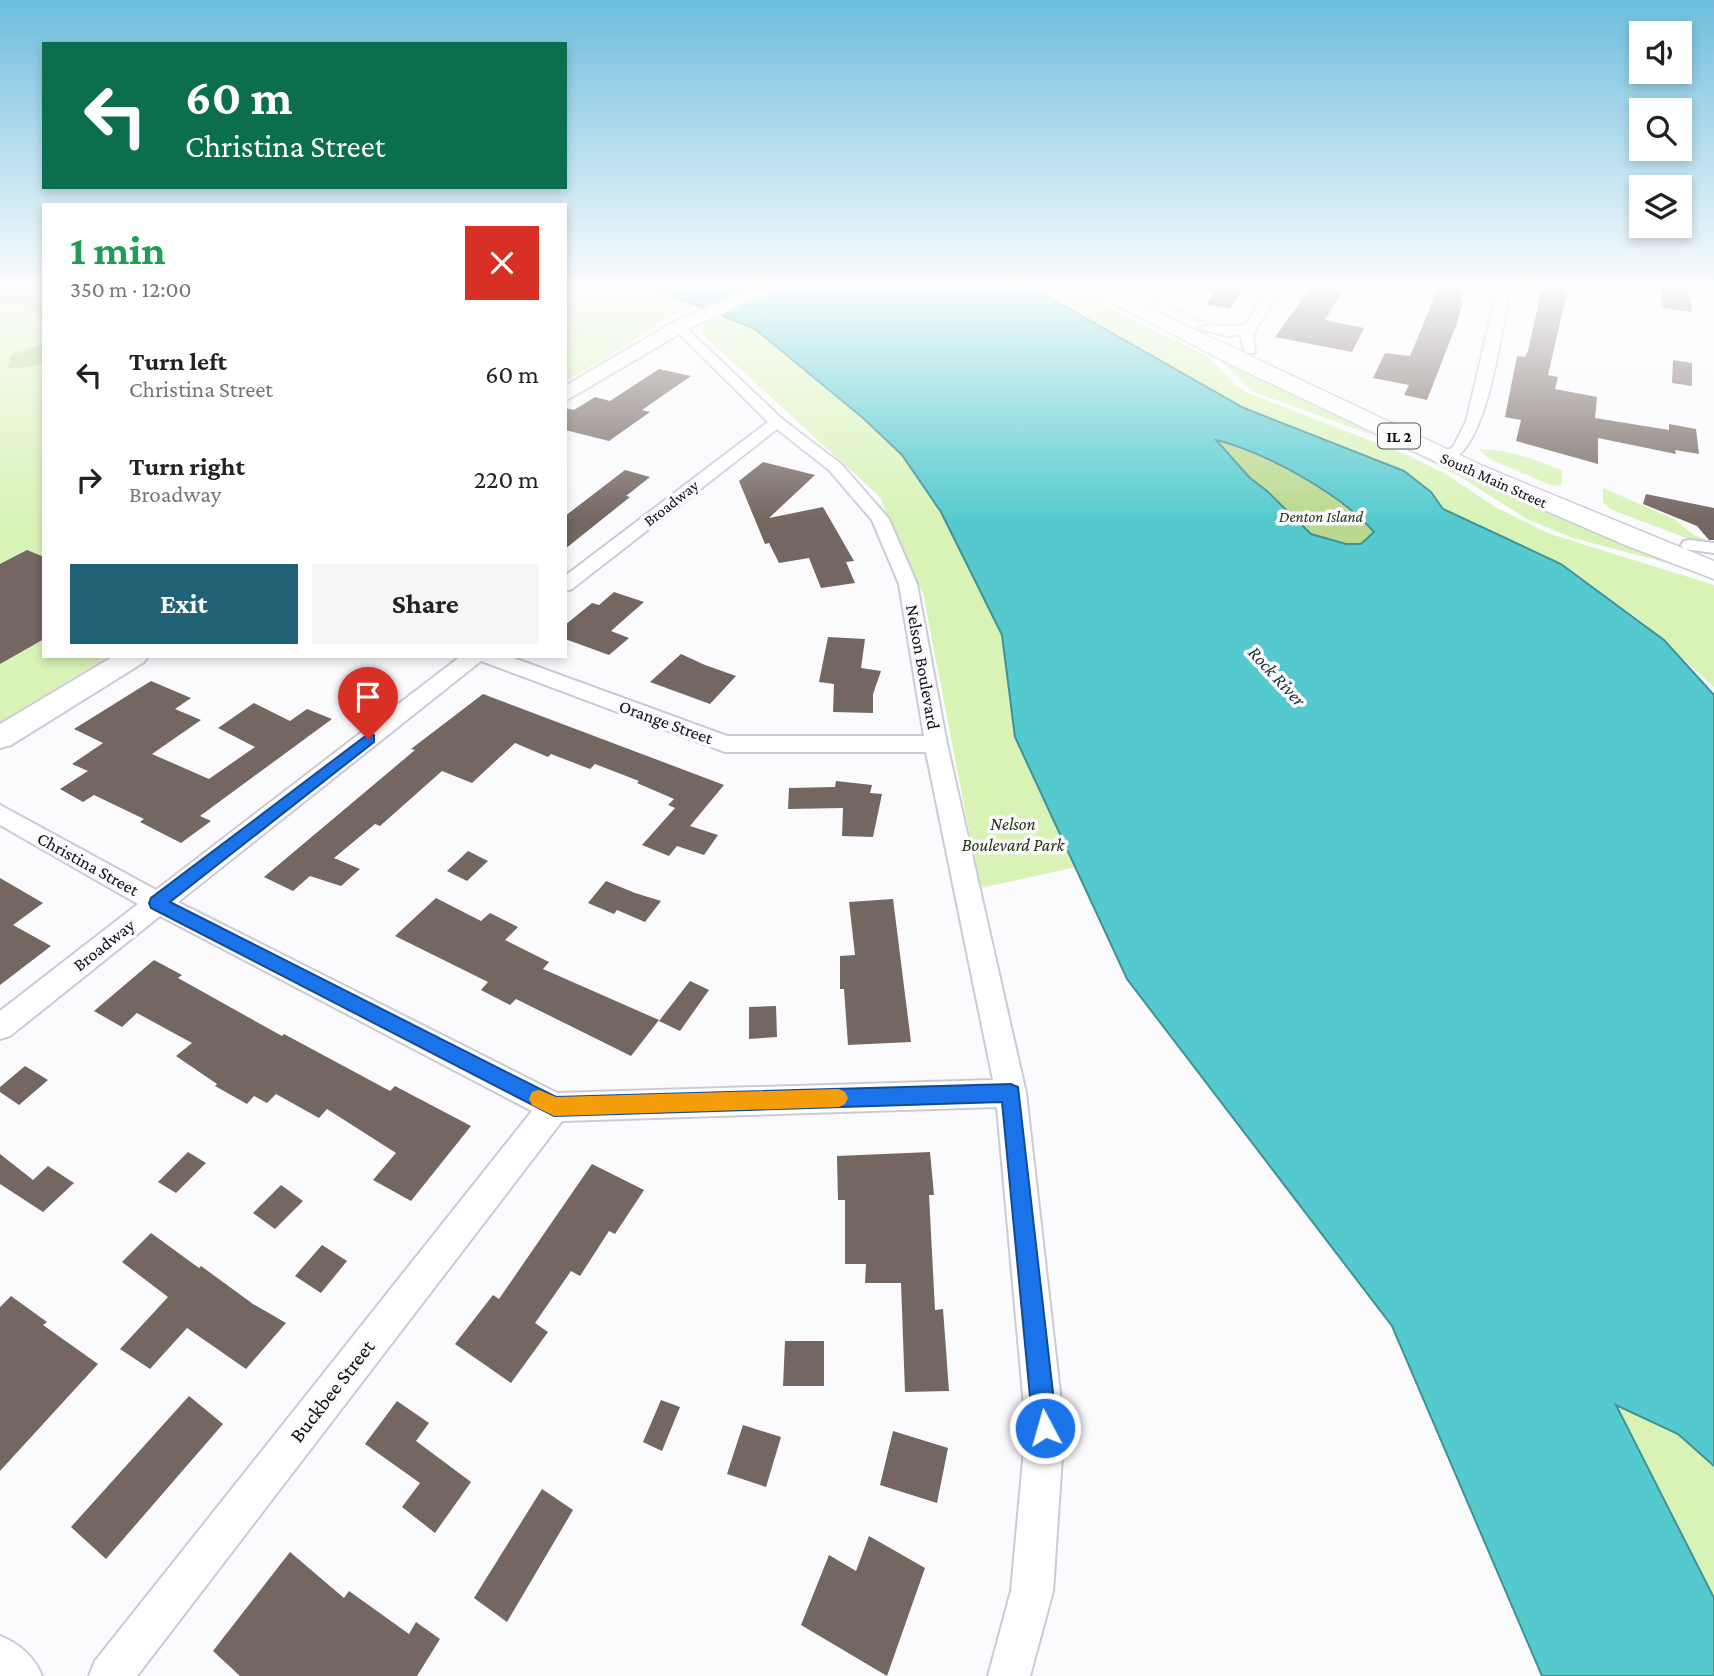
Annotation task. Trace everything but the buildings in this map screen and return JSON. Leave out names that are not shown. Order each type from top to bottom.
[{"type":"main road","points":[[567,394],[615,365]]},
{"type":"main road","name":"South Main Street","points":[[1259,365],[1614,533],[1714,571]]},
{"type":"main road","name":"South Main Street","points":[[1296,365],[1451,454],[1714,554]]},
{"type":"main road","points":[[0,738],[131,658]]},
{"type":"street","name":"Nelson Boulevard","points":[[720,365],[777,422],[835,467],[880,519],[908,584],[936,744],[1011,1093],[1045,1428],[1032,1591],[1009,1676]]},
{"type":"street","points":[[1451,454],[1474,422],[1487,365]]},
{"type":"street","name":"Broadway","points":[[567,583],[777,422]]},
{"type":"street","points":[[1690,545],[1714,548]]},
{"type":"street","name":"Broadway","points":[[0,1027],[471,658]]},
{"type":"street","name":"Orange Street","points":[[493,658],[726,744],[936,744]]},
{"type":"street","name":"Christina Street","points":[[0,814],[157,903],[554,1107],[1011,1093]]},
{"type":"street","name":"Buckbee Street","points":[[110,1676],[554,1107]]},
{"type":"street","points":[[0,1657],[21,1676]]},
{"type":"green space","points":[[0,365],[42,365],[42,658],[106,658],[0,722]]},
{"type":"green space","points":[[9,365],[36,365],[31,367],[8,368]]},
{"type":"green space","points":[[567,365],[593,365],[567,381]]},
{"type":"green space","name":"Nelson Boulevard Park","points":[[736,365],[799,365],[863,418],[902,455],[941,512],[1003,635],[1015,737],[1076,867],[980,888],[923,593],[897,544],[881,498]]},
{"type":"green space","points":[[1164,365],[1216,365],[1235,385],[1248,393],[1407,455],[1444,473],[1497,508],[1550,534],[1714,585],[1714,687],[1641,621],[1561,564],[1443,509],[1431,492],[1404,471],[1244,408]]},
{"type":"green space","points":[[1225,365],[1237,365],[1467,476],[1714,580],[1664,562],[1573,538],[1527,519],[1457,475],[1389,441],[1254,392]]},
{"type":"green space","name":"Denton Island","points":[[1214,440],[1256,454],[1300,476],[1342,503],[1375,532],[1361,544],[1346,544],[1311,534],[1250,478]]},
{"type":"green space","points":[[1478,449],[1522,456],[1563,471],[1561,485],[1553,486],[1490,459]]},
{"type":"green space","points":[[1603,488],[1674,519],[1694,535],[1714,543],[1686,538],[1610,509],[1603,502]]},
{"type":"green space","points":[[1615,1404],[1678,1434],[1714,1466],[1714,1598]]},
{"type":"water","name":"Rock River","points":[[799,365],[1169,365],[1244,408],[1404,471],[1431,492],[1443,509],[1561,564],[1664,640],[1714,695],[1714,1466],[1678,1434],[1616,1405],[1714,1598],[1714,1676],[1542,1676],[1392,1326],[1127,979],[1015,737],[1002,635],[941,512],[902,455],[863,418]],"holes":[[[1216,440],[1257,454],[1322,489],[1374,532],[1361,544],[1346,544],[1311,534],[1250,478]]]},
{"type":"slow traffic","points":[[539,1099],[554,1107],[839,1098]]},
{"type":"route","points":[[368,739],[157,903],[554,1107],[1011,1093],[1045,1428]]}]
